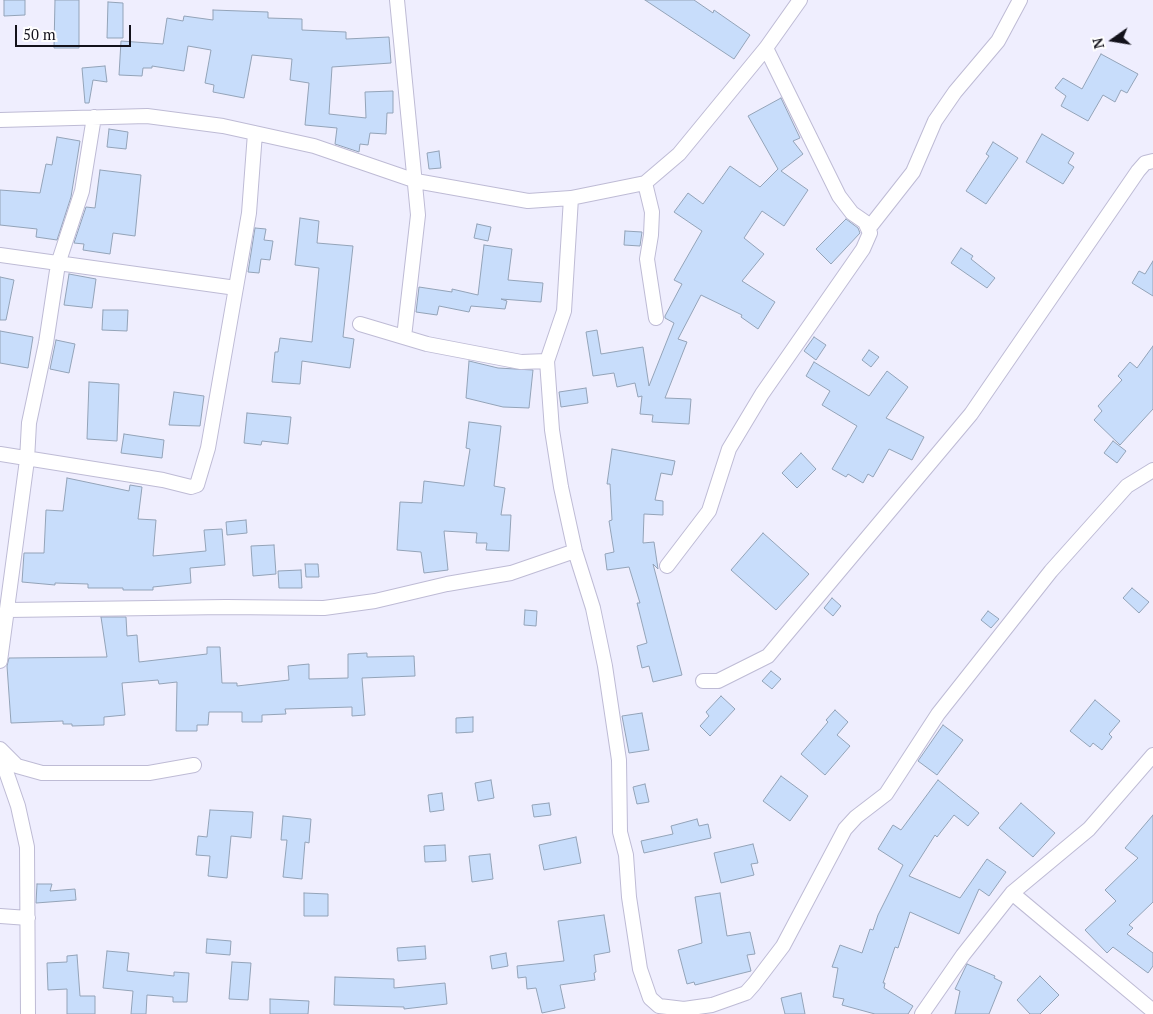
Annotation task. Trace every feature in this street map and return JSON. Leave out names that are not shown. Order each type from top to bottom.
[{"type":"street","points":[[397,0],[406,112],[416,181],[418,215],[404,337]]},
{"type":"street","points":[[0,120],[147,116],[222,126],[314,146],[416,181],[528,201],[570,198],[645,183],[679,154],[766,48],[800,0]]},
{"type":"street","points":[[869,228],[913,172],[935,121],[955,92],[998,41],[1020,0]]},
{"type":"street","points":[[667,566],[709,511],[729,448],[762,394],[862,249],[870,234],[869,228],[852,213],[839,196],[766,48]]},
{"type":"street","points":[[0,661],[27,460],[29,423],[46,343],[58,264],[82,191],[94,117]]},
{"type":"street","points":[[0,454],[27,460],[163,480],[191,487],[197,485],[208,448],[249,213],[255,133]]},
{"type":"street","points":[[703,681],[718,681],[768,656],[971,414],[1138,171],[1145,163],[1153,161]]},
{"type":"street","points":[[645,183],[652,212],[651,235],[646,259],[656,318]]},
{"type":"street","points":[[570,198],[564,311],[546,361],[554,449],[575,550],[593,608],[605,666],[619,760],[620,832],[626,855],[629,896],[640,969],[654,1003],[659,1006],[684,1009],[735,998],[746,993],[783,946],[845,829],[856,817],[886,794],[938,714],[1051,571],[1127,486],[1153,470]]},
{"type":"street","points":[[0,255],[236,288]]},
{"type":"street","points":[[360,324],[427,344],[521,362],[546,361]]},
{"type":"street","points":[[8,610],[226,607],[324,608],[375,601],[447,584],[511,573],[575,550]]},
{"type":"street","points":[[0,749],[17,766],[42,773],[149,773],[194,765]]},
{"type":"street","points":[[0,754],[18,806],[27,847],[28,1014]]},
{"type":"street","points":[[922,1014],[962,955],[1012,893],[1089,829],[1153,755]]},
{"type":"street","points":[[1012,893],[1153,1011]]},
{"type":"street","points":[[0,916],[28,918]]},
{"type":"building","points":[[4,0],[25,0],[25,15],[4,16]]},
{"type":"building","points":[[55,0],[79,0],[79,48],[54,48]]},
{"type":"building","points":[[645,0],[694,0],[713,13],[714,10],[750,35],[734,59]]},
{"type":"building","points":[[108,2],[123,3],[123,38],[107,38]]},
{"type":"building","points":[[213,10],[268,12],[268,18],[302,19],[302,30],[346,32],[346,39],[389,37],[391,63],[332,67],[329,114],[366,118],[365,92],[393,91],[393,113],[387,113],[386,134],[370,133],[368,145],[360,144],[359,152],[335,144],[337,128],[305,125],[309,83],[290,80],[292,59],[252,55],[244,98],[213,92],[214,85],[205,83],[211,50],[188,46],[184,71],[152,66],[152,68],[143,68],[142,76],[119,75],[121,41],[163,44],[167,18],[183,21],[184,16],[213,20]]},
{"type":"building","points":[[1101,54],[1138,74],[1127,93],[1121,90],[1115,102],[1103,95],[1088,121],[1061,106],[1066,96],[1055,88],[1063,78],[1082,89]]},
{"type":"building","points":[[105,66],[107,82],[93,80],[89,103],[85,103],[82,68]]},
{"type":"building","points":[[781,98],[800,138],[793,141],[803,154],[781,171],[808,190],[784,226],[762,211],[744,238],[764,254],[742,281],[775,302],[758,329],[741,317],[742,315],[701,295],[678,339],[687,342],[665,398],[691,399],[689,424],[652,422],[653,415],[640,414],[642,396],[638,397],[635,383],[617,387],[614,373],[593,376],[586,332],[597,330],[601,354],[643,347],[649,386],[674,323],[665,318],[665,316],[682,284],[674,280],[702,231],[674,212],[688,193],[703,204],[730,166],[760,187],[778,169],[748,116]]},
{"type":"building","points":[[109,129],[128,132],[126,149],[107,147]]},
{"type":"building","points":[[1042,134],[1074,153],[1068,163],[1074,167],[1063,184],[1026,162]]},
{"type":"building","points":[[57,137],[80,141],[71,197],[57,240],[36,237],[37,229],[0,225],[0,190],[40,193],[46,164],[52,165]]},
{"type":"building","points":[[993,142],[1018,158],[986,204],[966,191],[989,156],[986,154]]},
{"type":"building","points":[[439,151],[441,168],[429,169],[427,153]]},
{"type":"building","points":[[100,170],[141,175],[135,236],[113,233],[110,254],[83,250],[84,244],[74,243],[86,207],[95,208]]},
{"type":"building","points":[[300,218],[319,221],[317,243],[353,246],[343,337],[354,339],[350,368],[302,361],[300,384],[272,382],[275,352],[278,352],[280,338],[312,342],[319,268],[295,265]]},
{"type":"building","points":[[846,219],[858,228],[860,233],[831,264],[816,249]]},
{"type":"building","points":[[477,224],[491,227],[488,241],[474,238]]},
{"type":"building","points":[[255,228],[266,229],[264,240],[273,241],[270,260],[261,259],[259,273],[248,272]]},
{"type":"building","points":[[625,231],[642,232],[640,246],[624,245]]},
{"type":"building","points":[[484,245],[512,249],[508,280],[543,283],[541,302],[501,299],[507,301],[505,309],[471,306],[469,312],[439,306],[437,315],[416,312],[419,287],[452,292],[452,289],[478,295]]},
{"type":"building","points":[[961,248],[973,256],[971,259],[995,278],[987,288],[951,263]]},
{"type":"building","points":[[1153,261],[1153,296],[1132,283],[1139,271],[1145,274]]},
{"type":"building","points":[[69,274],[96,279],[92,308],[64,305]]},
{"type":"building","points":[[0,277],[14,280],[6,320],[0,320]]},
{"type":"building","points":[[103,310],[128,310],[127,331],[102,330]]},
{"type":"building","points":[[0,331],[33,337],[28,368],[0,363]]},
{"type":"building","points":[[814,337],[826,345],[816,360],[804,351]]},
{"type":"building","points":[[56,340],[75,344],[69,373],[50,369]]},
{"type":"building","points":[[1153,346],[1153,409],[1120,445],[1094,420],[1102,411],[1098,406],[1122,380],[1118,376],[1130,362],[1137,368]]},
{"type":"building","points":[[869,350],[879,357],[871,367],[862,360]]},
{"type":"building","points":[[469,361],[498,368],[533,370],[529,408],[503,407],[466,398]]},
{"type":"building","points":[[814,362],[869,396],[887,371],[908,387],[886,418],[924,437],[912,460],[889,449],[873,477],[868,474],[863,483],[848,474],[846,477],[832,469],[857,426],[822,405],[830,391],[806,376]]},
{"type":"building","points":[[89,382],[119,384],[117,441],[87,439]]},
{"type":"building","points":[[586,388],[588,403],[561,407],[559,392]]},
{"type":"building","points":[[174,392],[204,396],[200,426],[169,425]]},
{"type":"building","points":[[247,413],[291,417],[288,444],[262,441],[261,445],[244,443]]},
{"type":"building","points":[[469,422],[501,426],[494,486],[505,488],[501,515],[511,515],[509,551],[486,550],[487,543],[476,543],[477,533],[444,531],[448,570],[424,573],[421,552],[397,550],[400,502],[422,503],[424,481],[464,486],[470,449],[466,448]]},
{"type":"building","points":[[124,434],[164,440],[162,458],[121,453]]},
{"type":"building","points":[[1113,441],[1126,451],[1117,463],[1104,453]]},
{"type":"building","points":[[612,449],[675,461],[672,475],[661,473],[655,500],[663,501],[663,515],[644,514],[643,543],[654,542],[658,569],[653,564],[682,675],[653,682],[649,666],[642,668],[637,646],[647,643],[637,603],[640,603],[629,567],[607,570],[605,554],[614,552],[609,521],[612,520],[610,484],[607,484]]},
{"type":"building","points":[[801,453],[816,469],[797,488],[782,473]]},
{"type":"building","points":[[67,478],[129,491],[130,485],[142,487],[138,519],[156,520],[153,556],[206,551],[204,530],[222,529],[225,565],[190,568],[191,583],[153,587],[153,590],[88,588],[88,584],[55,583],[55,585],[22,582],[24,553],[44,553],[46,510],[63,511]]},
{"type":"building","points":[[246,520],[247,533],[227,535],[226,522]]},
{"type":"building","points":[[763,533],[809,574],[776,610],[731,570]]},
{"type":"building","points":[[274,545],[276,574],[253,576],[251,546]]},
{"type":"building","points":[[305,564],[318,564],[319,577],[306,577]]},
{"type":"building","points":[[301,570],[302,588],[279,588],[278,571]]},
{"type":"building","points":[[1132,588],[1149,602],[1139,613],[1123,598]]},
{"type":"building","points":[[832,598],[841,606],[833,616],[824,608]]},
{"type":"building","points":[[525,610],[537,611],[536,626],[524,625]]},
{"type":"building","points":[[988,611],[999,619],[991,628],[981,620]]},
{"type":"building","points":[[101,617],[126,617],[127,636],[137,635],[139,662],[207,654],[207,647],[220,647],[222,683],[237,683],[237,686],[289,680],[288,666],[309,664],[309,679],[348,678],[348,654],[367,653],[367,657],[414,656],[415,676],[362,678],[365,715],[352,716],[352,707],[285,709],[286,714],[262,715],[262,722],[242,722],[242,712],[209,712],[208,725],[197,725],[197,731],[176,731],[177,682],[159,684],[158,680],[122,683],[125,715],[104,717],[104,725],[72,726],[72,724],[63,724],[63,721],[11,723],[7,666],[9,658],[107,657]]},
{"type":"building","points":[[771,671],[781,679],[772,689],[762,681]]},
{"type":"building","points":[[721,696],[735,709],[710,736],[700,726],[709,716],[706,712]]},
{"type":"building","points":[[1095,700],[1120,721],[1109,734],[1112,737],[1102,750],[1093,743],[1090,747],[1070,731]]},
{"type":"building","points":[[835,710],[848,722],[837,735],[850,746],[825,775],[801,754],[828,722],[826,720]]},
{"type":"building","points":[[642,713],[649,750],[629,753],[622,716]]},
{"type":"building","points":[[473,717],[473,732],[456,733],[456,718]]},
{"type":"building","points":[[943,725],[963,740],[937,775],[918,761]]},
{"type":"building","points":[[781,776],[808,796],[790,821],[763,801]]},
{"type":"building","points":[[491,780],[494,798],[478,801],[475,783]]},
{"type":"building","points":[[938,780],[979,813],[968,826],[954,815],[937,837],[935,835],[909,876],[960,898],[987,859],[1006,872],[989,896],[979,889],[959,934],[910,912],[898,948],[895,947],[883,983],[885,983],[884,988],[913,1006],[908,1014],[875,1014],[842,1005],[844,999],[833,997],[838,968],[832,967],[840,945],[862,953],[870,929],[873,930],[878,915],[903,865],[878,849],[893,825],[901,830]]},
{"type":"building","points":[[645,784],[649,802],[637,804],[633,787]]},
{"type":"building","points":[[442,793],[444,810],[430,812],[428,795]]},
{"type":"building","points":[[549,803],[551,815],[534,817],[532,805]]},
{"type":"building","points":[[1021,803],[1055,833],[1033,857],[999,828]]},
{"type":"building","points":[[210,810],[253,812],[251,838],[231,836],[227,878],[208,876],[210,856],[196,855],[198,836],[207,837]]},
{"type":"building","points":[[1153,815],[1153,902],[1129,925],[1133,928],[1127,934],[1153,953],[1153,966],[1148,973],[1113,947],[1107,953],[1085,930],[1116,901],[1105,890],[1138,858],[1125,848]]},
{"type":"building","points":[[283,816],[311,819],[309,843],[305,842],[302,879],[283,877],[287,840],[281,840]]},
{"type":"building","points":[[697,819],[699,826],[708,824],[711,838],[644,853],[641,841],[673,834],[671,826]]},
{"type":"building","points":[[576,837],[581,863],[544,870],[539,845]]},
{"type":"building","points":[[753,844],[758,863],[751,864],[754,875],[721,883],[714,853]]},
{"type":"building","points":[[445,845],[446,861],[425,862],[424,846]]},
{"type":"building","points":[[490,854],[493,879],[472,882],[469,856]]},
{"type":"building","points":[[37,884],[52,884],[50,891],[75,889],[76,900],[36,903]]},
{"type":"building","points":[[304,893],[328,894],[328,916],[304,916]]},
{"type":"building","points":[[720,893],[727,936],[750,932],[755,954],[747,955],[751,971],[695,985],[694,982],[687,984],[678,950],[702,943],[695,897]]},
{"type":"building","points":[[604,915],[610,952],[594,955],[595,980],[560,985],[565,1008],[542,1013],[536,988],[527,989],[526,977],[518,978],[517,966],[564,961],[558,921]]},
{"type":"building","points":[[207,939],[231,941],[230,955],[206,953]]},
{"type":"building","points":[[425,946],[426,959],[398,961],[397,948]]},
{"type":"building","points":[[107,951],[129,953],[127,971],[174,976],[174,972],[189,973],[187,1002],[173,1002],[173,997],[147,995],[146,1014],[131,1014],[133,991],[103,988]]},
{"type":"building","points":[[506,953],[508,966],[492,969],[490,956]]},
{"type":"building","points":[[77,955],[80,996],[95,996],[95,1014],[67,1014],[67,989],[48,990],[47,963],[67,962],[67,956]]},
{"type":"building","points":[[232,962],[251,963],[248,1000],[229,999]]},
{"type":"building","points":[[967,964],[995,976],[994,978],[1002,982],[989,1014],[955,1014],[960,991],[955,989]]},
{"type":"building","points":[[1040,976],[1059,995],[1040,1014],[1030,1014],[1017,1000]]},
{"type":"building","points":[[335,977],[394,979],[394,988],[445,983],[447,1004],[404,1009],[404,1007],[334,1005]]},
{"type":"building","points":[[801,993],[805,1014],[785,1014],[781,998]]},
{"type":"building","points":[[270,999],[309,1001],[308,1014],[270,1014]]}]
